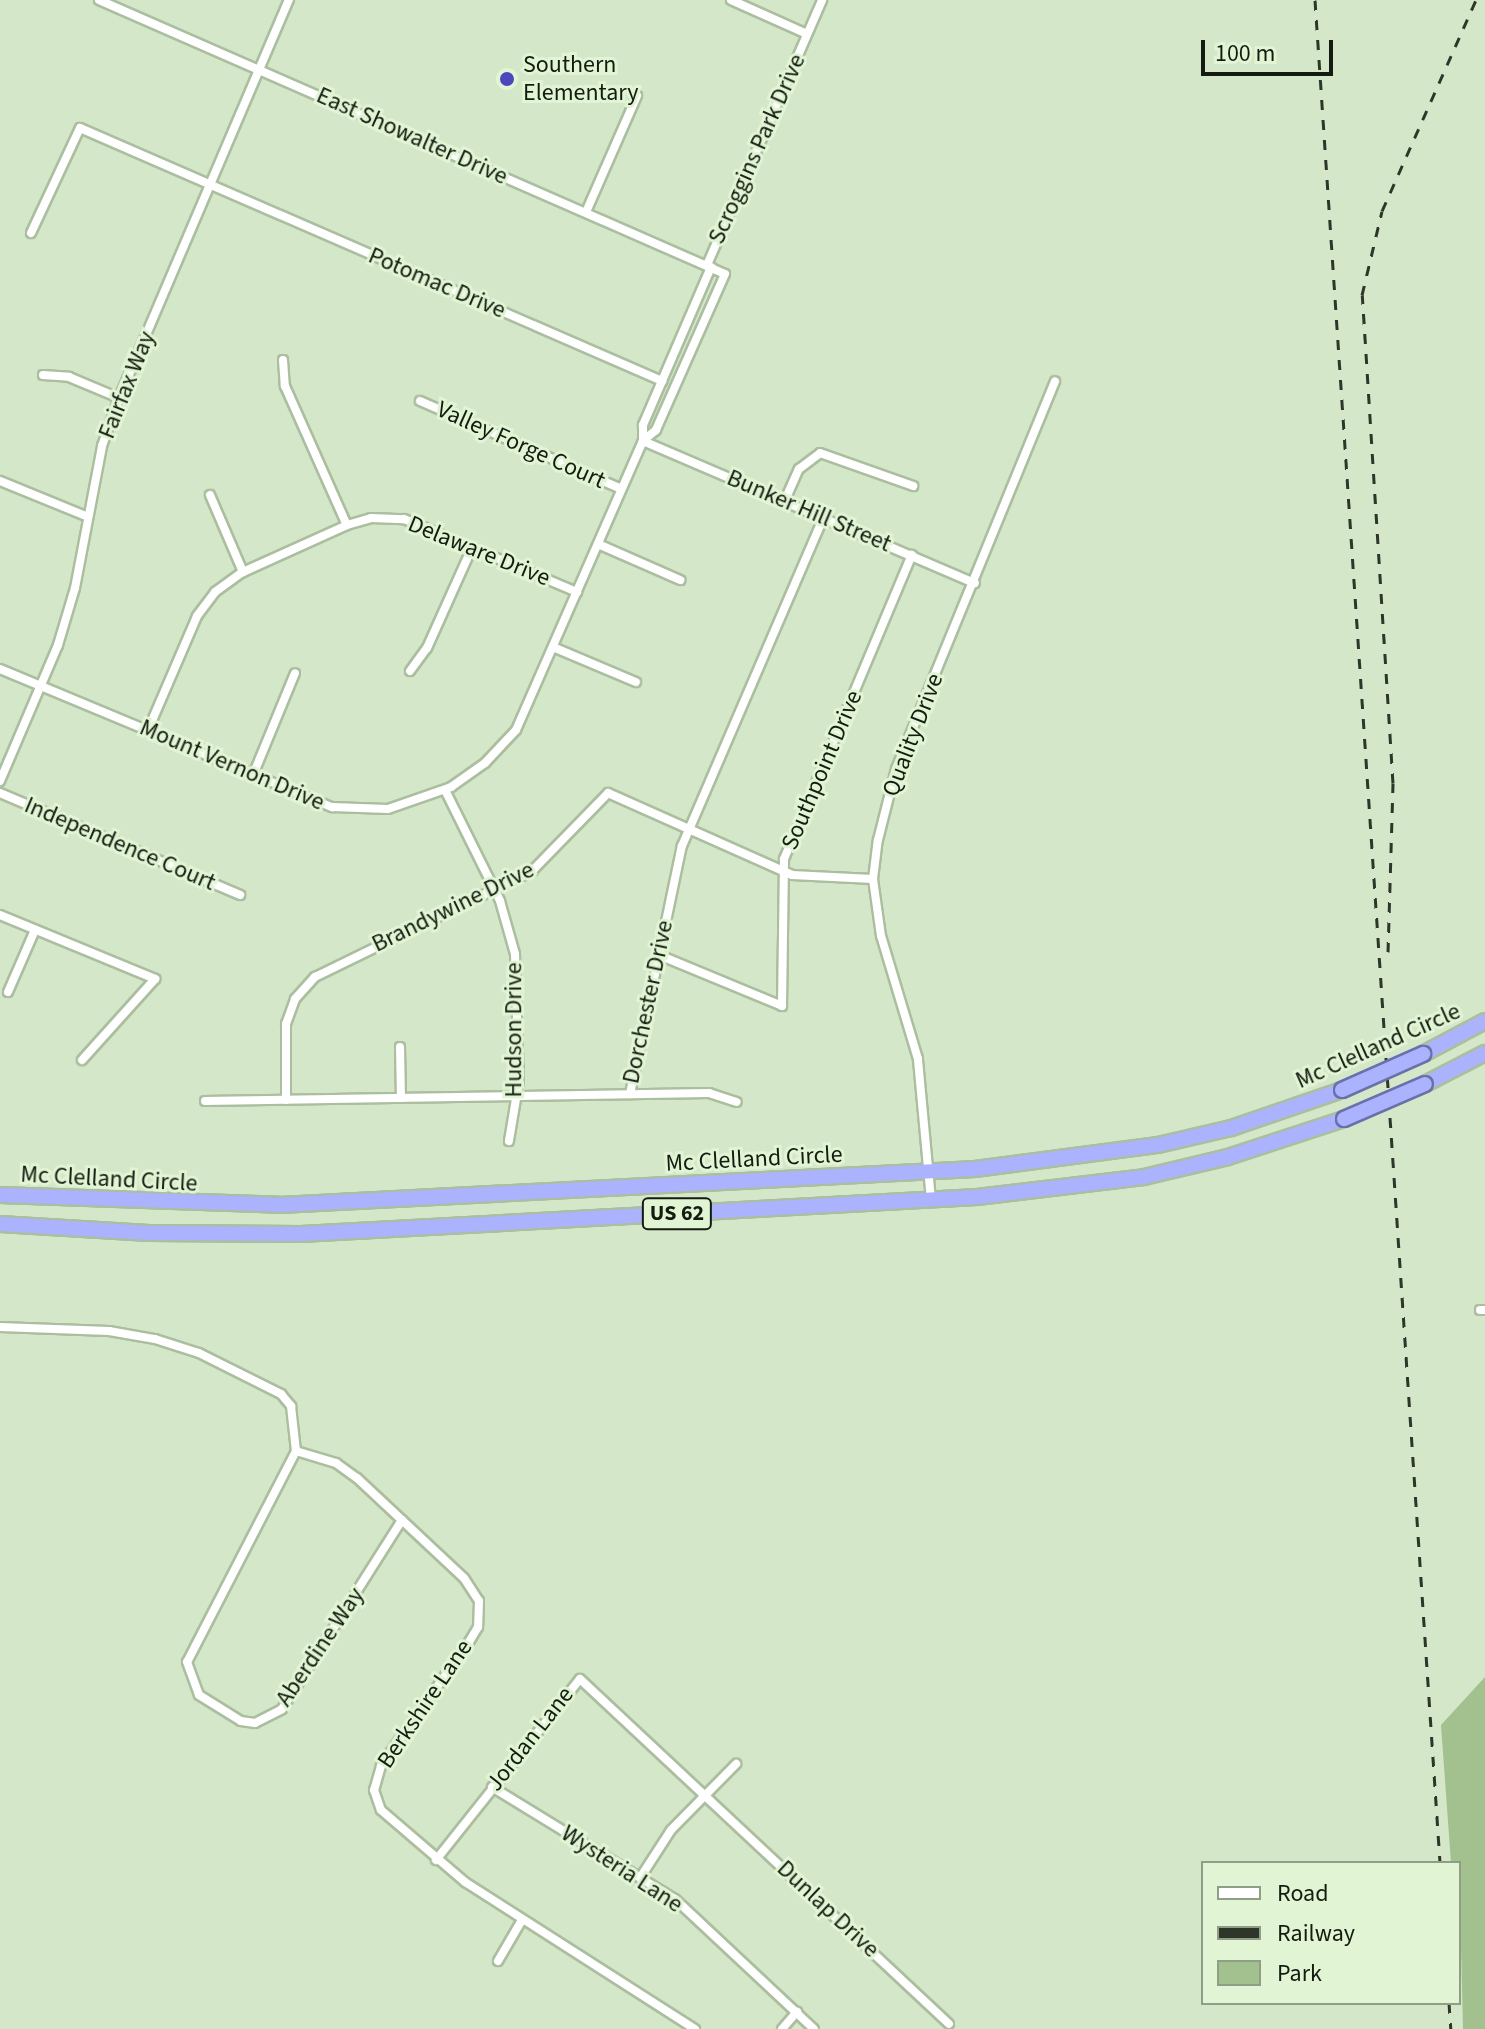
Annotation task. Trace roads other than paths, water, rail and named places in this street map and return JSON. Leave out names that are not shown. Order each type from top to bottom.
[{"type":"highway","name":"Mc Clelland Circle","points":[[0,1195],[269,1206],[930,1172],[1056,1162],[1158,1145],[1231,1128],[1342,1090],[1423,1054],[1485,1021]]},
{"type":"highway","name":"Mc Clelland Circle","points":[[0,1224],[161,1233],[312,1233],[931,1200],[1144,1177],[1240,1154],[1344,1119],[1425,1084],[1485,1053]]},
{"type":"street","name":"East Showalter Drive","points":[[99,0],[725,274]]},
{"type":"street","name":"Fairfax Way","points":[[0,781],[42,685],[75,588],[102,446],[119,398],[213,186],[289,0]]},
{"type":"street","name":"Scroggins Park Drive","points":[[731,0],[807,34]]},
{"type":"street","name":"Scroggins Park Drive","points":[[709,266],[822,0]]},
{"type":"street","points":[[586,212],[637,96]]},
{"type":"street","name":"Potomac Drive","points":[[31,233],[80,128],[662,381]]},
{"type":"street","name":"Mount Vernon Drive","points":[[0,669],[321,804],[367,811],[445,790],[485,763],[516,730],[643,441],[643,425],[709,266]]},
{"type":"street","name":"Mount Vernon Drive","points":[[643,441],[656,430],[725,274]]},
{"type":"street","points":[[283,360],[285,386],[347,525]]},
{"type":"street","points":[[43,375],[69,377],[119,398]]},
{"type":"street","name":"Quality Drive","points":[[931,1200],[918,1059],[886,961],[873,879],[891,783],[1055,381]]},
{"type":"street","name":"Valley Forge Court","points":[[420,401],[621,489]]},
{"type":"street","name":"Bunker Hill Street","points":[[643,441],[975,583]]},
{"type":"street","points":[[785,500],[799,469],[820,453],[913,486]]},
{"type":"street","points":[[0,481],[88,517]]},
{"type":"street","points":[[210,495],[243,572]]},
{"type":"street","name":"Dorchester Drive","points":[[205,1101],[630,1094],[689,830],[824,517]]},
{"type":"street","name":"Delaware Drive","points":[[148,730],[197,616],[215,592],[243,572],[347,525],[371,518],[404,519],[577,592]]},
{"type":"street","points":[[598,544],[680,580]]},
{"type":"street","points":[[410,671],[427,648],[472,548]]},
{"type":"street","name":"Southpoint Drive","points":[[659,955],[782,1006],[782,871],[912,555]]},
{"type":"street","points":[[553,647],[636,682]]},
{"type":"street","points":[[253,775],[295,673]]},
{"type":"street","name":"Hudson Drive","points":[[445,790],[494,889],[515,954],[516,1097],[509,1141]]},
{"type":"street","name":"Independence Court","points":[[0,793],[240,895]]},
{"type":"street","name":"Brandywine Drive","points":[[286,1100],[286,1024],[295,999],[315,977],[494,889],[550,857],[608,793],[782,871],[802,877],[873,879]]},
{"type":"street","points":[[0,915],[155,979],[82,1060]]},
{"type":"street","points":[[8,992],[35,930]]},
{"type":"street","points":[[400,1047],[401,1098]]},
{"type":"street","points":[[630,1094],[709,1093],[737,1102]]},
{"type":"street","points":[[0,1327],[109,1331],[199,1353],[281,1394],[295,1420],[296,1451]]},
{"type":"street","name":"Berkshire Lane","points":[[296,1451],[343,1467],[471,1585],[481,1610],[469,1642],[385,1758],[375,1783],[381,1810],[436,1860],[522,1920],[695,2029]]},
{"type":"street","name":"Aberdine Way","points":[[296,1451],[187,1662],[191,1685],[218,1709],[255,1723],[282,1709],[402,1520]]},
{"type":"street","name":"Jordan Lane","points":[[436,1860],[580,1679],[706,1794]]},
{"type":"street","points":[[640,1878],[671,1830],[736,1764]]},
{"type":"street","name":"Wysteria Lane","points":[[492,1787],[675,1899],[814,2029]]},
{"type":"street","name":"Dunlap Drive","points":[[706,1794],[949,2024]]},
{"type":"street","points":[[498,1961],[522,1920]]},
{"type":"street","points":[[782,2029],[797,2012]]},
{"type":"railway","points":[[1315,0],[1440,1861]]},
{"type":"railway","points":[[1388,952],[1393,783],[1362,295],[1382,211],[1476,0]]},
{"type":"railway","points":[[1449,2005],[1451,2029]]},
{"type":"place","name":"Southern Elementary","points":[[507,79]]}]
